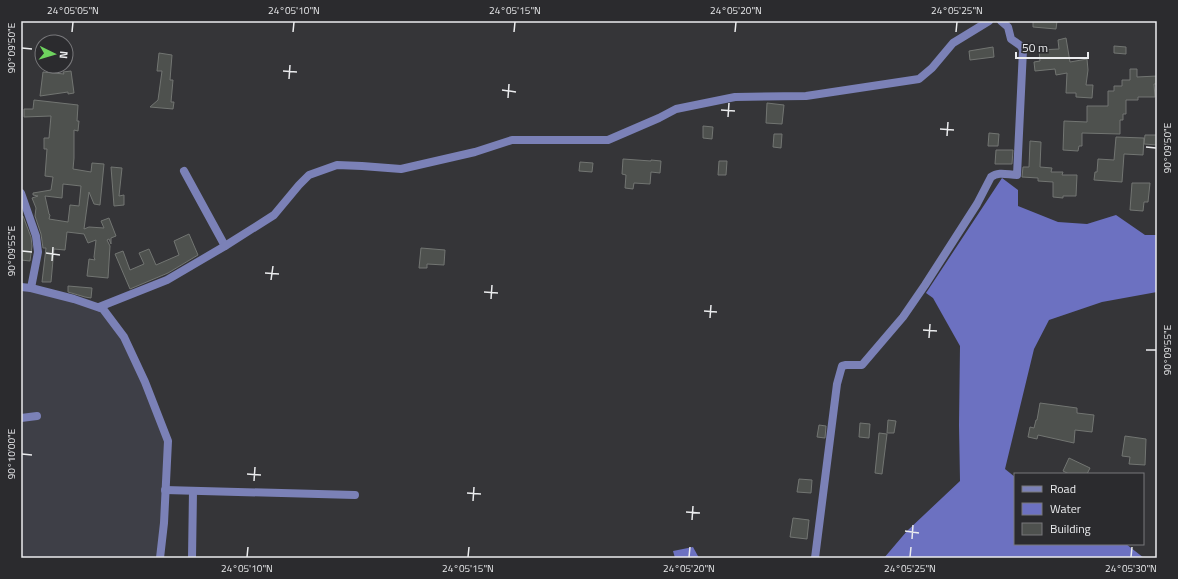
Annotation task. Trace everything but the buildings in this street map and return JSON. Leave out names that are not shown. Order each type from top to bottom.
[{"type":"street","points":[[100,307],[167,280],[225,246],[274,215],[299,184],[309,175],[326,168],[337,165],[401,169],[474,152],[512,140],[608,140],[676,109],[735,97],[806,96],[919,79],[932,68],[953,43],[989,21]]},
{"type":"street","points":[[815,558],[836,384],[842,366],[862,365],[903,317],[978,204],[991,177],[995,174],[1017,175],[1023,50],[1021,46],[1012,39],[1008,27],[1001,21]]},
{"type":"street","points":[[184,171],[225,246]]},
{"type":"street","points":[[21,193],[36,236],[38,252],[31,288]]},
{"type":"street","points":[[21,287],[31,288],[100,307],[124,337],[145,382],[168,441],[164,523],[160,558]]},
{"type":"street","points":[[21,418],[37,416]]},
{"type":"street","points":[[166,490],[355,495]]},
{"type":"street","points":[[192,558],[193,491]]},
{"type":"shaded area","points":[[21,287],[103,310],[124,337],[166,441],[158,558],[21,558]]},
{"type":"water","points":[[1002,178],[1018,190],[1018,206],[1058,222],[1087,224],[1116,215],[1145,235],[1157,235],[1157,292],[1102,302],[1049,320],[1034,349],[1005,469],[1014,476],[1014,545],[1127,545],[1144,558],[884,558],[907,531],[960,481],[960,346],[933,298],[926,293]]},
{"type":"water","points":[[693,547],[699,558],[675,558],[673,551]]}]
